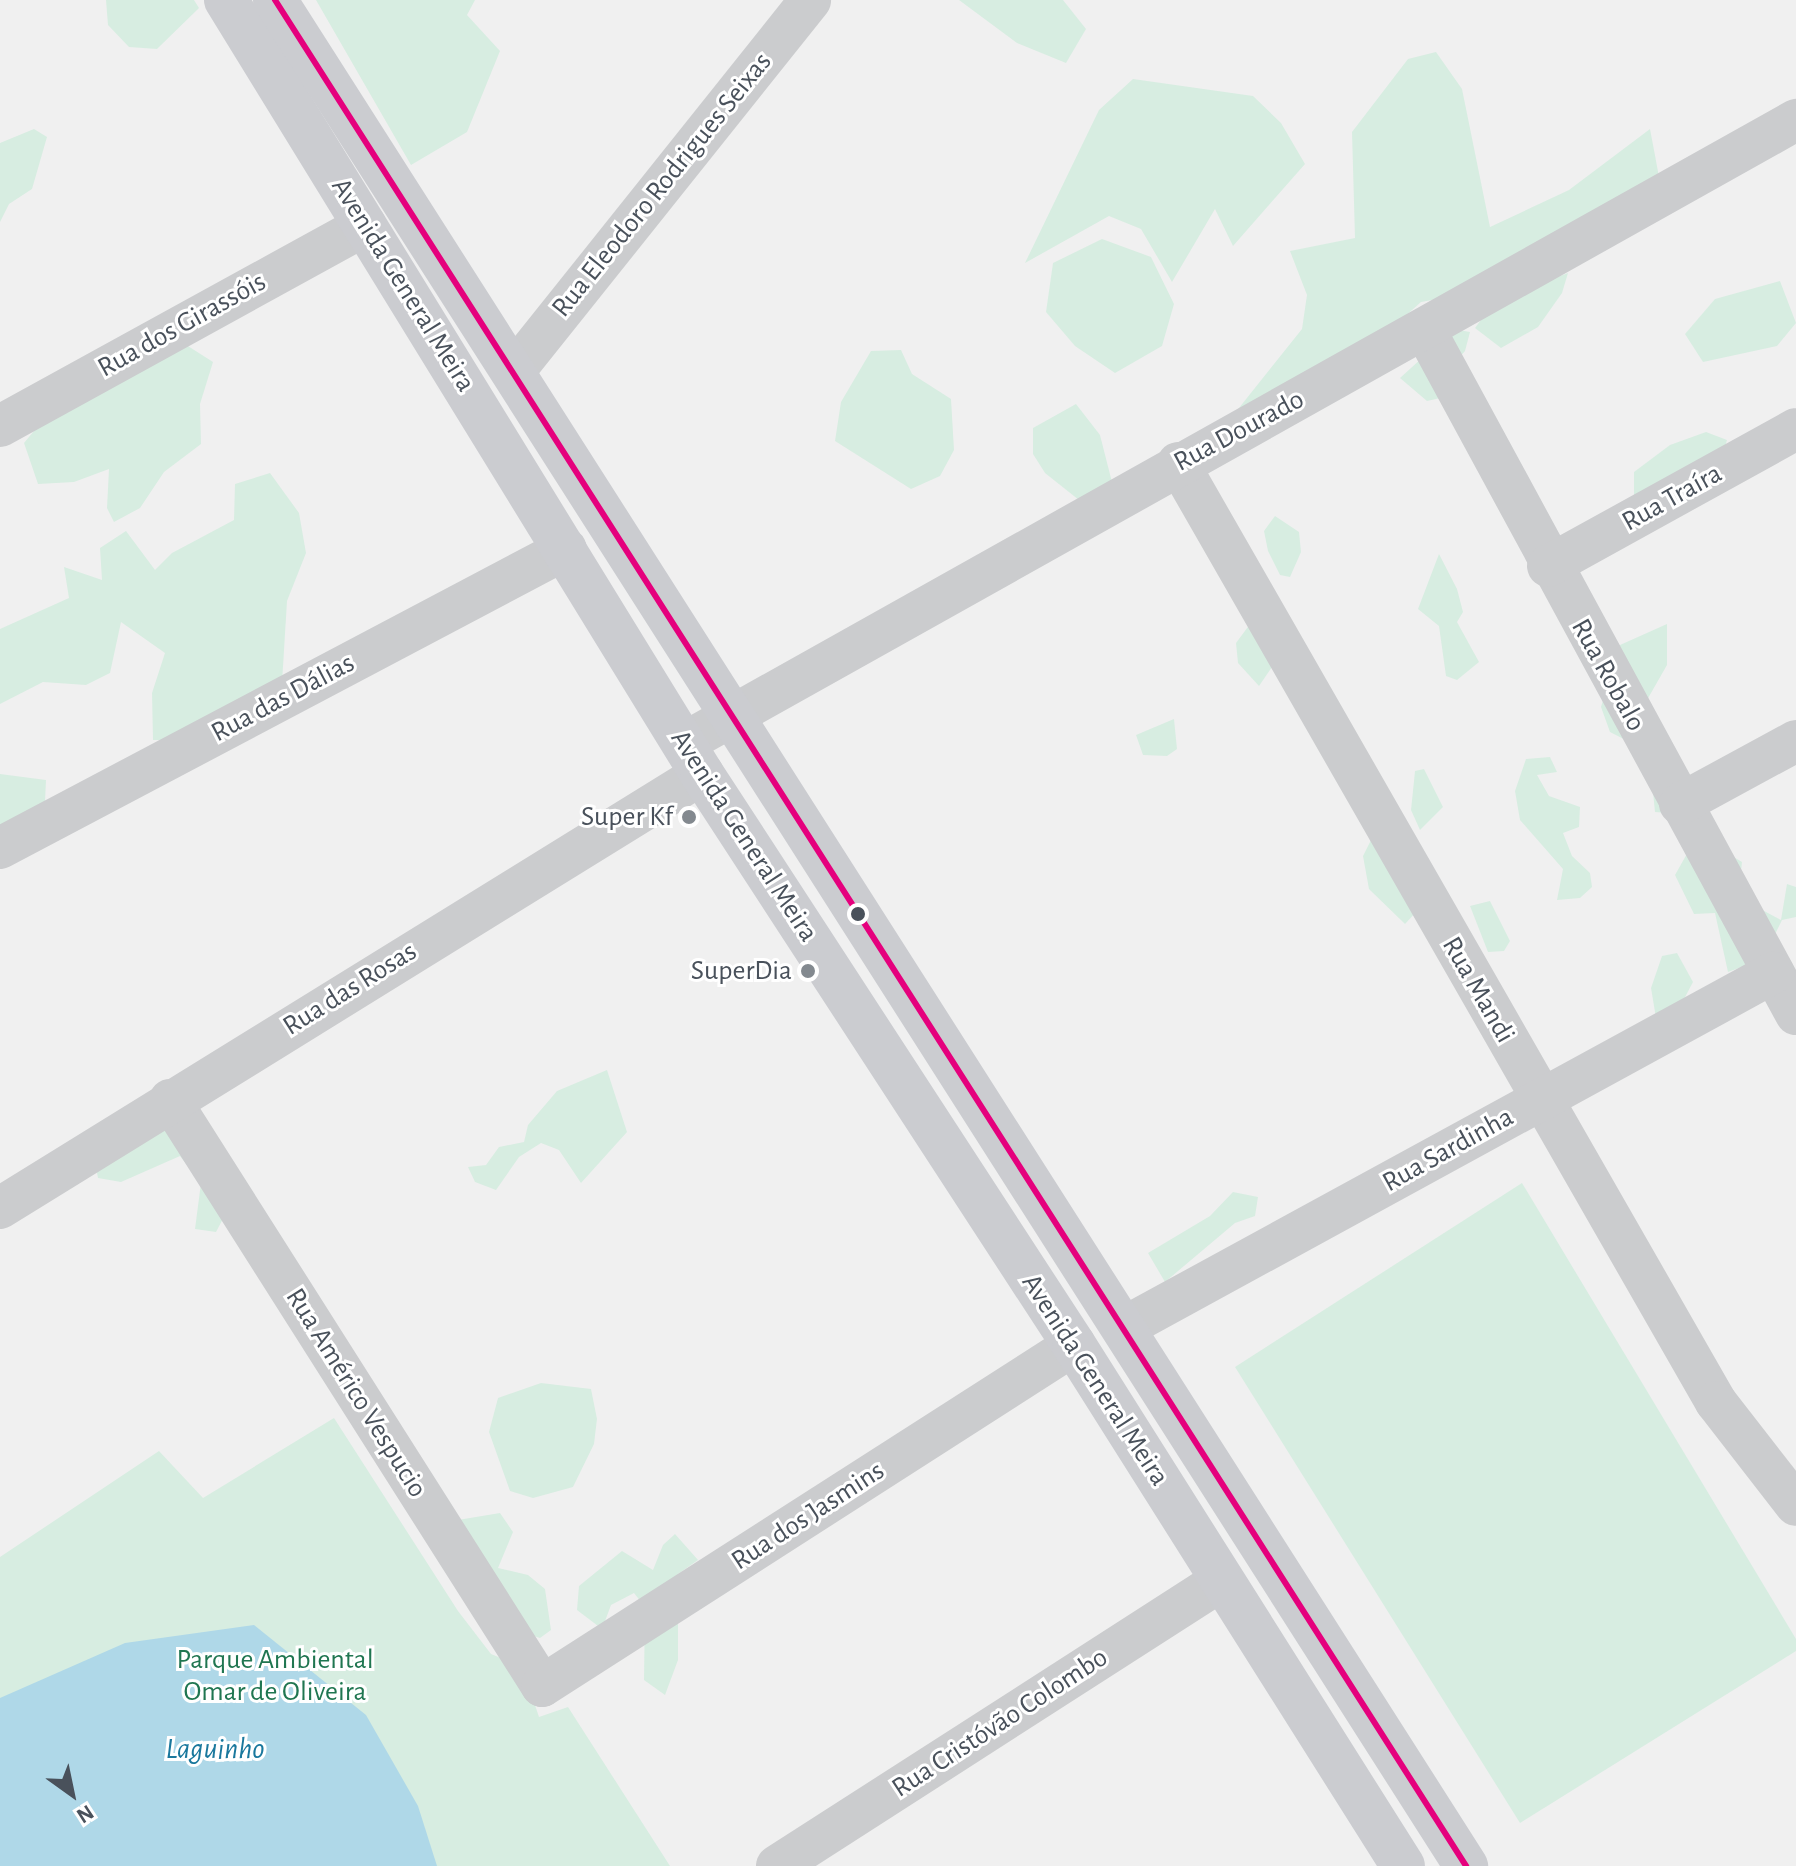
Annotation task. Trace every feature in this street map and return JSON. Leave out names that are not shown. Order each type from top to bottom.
[{"type":"main road","name":"Avenida General Meira","points":[[226,0],[693,758],[1074,1345],[1403,1866]]},
{"type":"main road","name":"Avenida General Meira","points":[[275,0],[515,370],[1466,1866]]},
{"type":"main road","points":[[473,398],[515,370]]},
{"type":"street","name":"Rua Eleodoro Rodrigues Seixas","points":[[515,370],[810,0]]},
{"type":"street","name":"Rua Dourado","points":[[693,758],[732,715],[1178,463],[1426,332],[1796,120]]},
{"type":"street","name":"Rua dos Girassóis","points":[[0,426],[365,225]]},
{"type":"street","name":"Rua Robalo","points":[[1426,332],[1548,566],[1796,1014]]},
{"type":"street","name":"Rua Traíra","points":[[1548,566],[1796,429]]},
{"type":"street","name":"Rua Mandi","points":[[1178,463],[1716,1402],[1796,1505]]},
{"type":"street","name":"Rua das Dálias","points":[[0,848],[566,549]]},
{"type":"street","points":[[1680,804],[1796,741]]},
{"type":"street","name":"Rua das Rosas","points":[[0,1208],[693,758]]},
{"type":"street","name":"Rua Sardinha","points":[[1123,1328],[1773,973]]},
{"type":"street","name":"Rua Américo Vespucio","points":[[170,1100],[542,1686]]},
{"type":"street","name":"Rua dos Jasmins","points":[[542,1686],[1074,1345]]},
{"type":"street","name":"Rua Cristóvão Colombo","points":[[777,1866],[1222,1580]]},
{"type":"green space","points":[[106,0],[194,0],[199,8],[157,49],[129,47],[108,25]]},
{"type":"green space","points":[[316,0],[475,0],[467,15],[500,51],[467,132],[411,165]]},
{"type":"green space","points":[[959,0],[1063,0],[1086,29],[1066,63],[1017,43]]},
{"type":"green space","points":[[1436,52],[1462,89],[1490,227],[1569,190],[1650,129],[1660,182],[1482,291],[1421,302],[1354,362],[1231,418],[1302,329],[1307,295],[1290,251],[1355,238],[1352,132],[1408,59]]},
{"type":"green space","points":[[1133,79],[1253,96],[1281,123],[1305,164],[1233,246],[1215,209],[1172,282],[1141,229],[1109,216],[1025,263],[1099,110]]},
{"type":"green space","points":[[34,129],[47,137],[32,189],[9,204],[0,222],[0,143]]},
{"type":"green space","points":[[1102,239],[1151,257],[1174,304],[1162,346],[1115,373],[1075,346],[1046,312],[1053,263]]},
{"type":"green space","points":[[1568,273],[1562,293],[1538,327],[1501,348],[1475,328],[1495,301]]},
{"type":"green space","points":[[1780,281],[1796,323],[1777,346],[1703,362],[1685,334],[1715,299]]},
{"type":"green space","points":[[1440,327],[1470,332],[1465,351],[1449,369],[1445,397],[1427,401],[1400,378],[1422,358]]},
{"type":"green space","points":[[180,341],[213,362],[200,404],[201,444],[164,472],[140,508],[114,522],[107,508],[109,469],[74,482],[38,484],[24,443],[43,420],[69,412],[97,381]]},
{"type":"green space","points":[[901,350],[912,374],[951,399],[954,450],[940,476],[911,489],[835,441],[841,402],[871,351]]},
{"type":"green space","points":[[1076,404],[1100,435],[1113,486],[1084,504],[1045,473],[1033,454],[1033,428]]},
{"type":"green space","points":[[1706,432],[1727,440],[1715,482],[1634,500],[1634,472],[1670,445]]},
{"type":"green space","points":[[270,473],[299,513],[306,553],[287,601],[282,683],[176,740],[153,740],[152,693],[165,653],[121,622],[110,673],[86,685],[43,682],[0,704],[0,629],[69,598],[64,567],[102,580],[100,548],[126,531],[155,570],[172,553],[234,520],[235,484]]},
{"type":"green space","points":[[1275,516],[1299,532],[1301,552],[1290,577],[1280,575],[1268,551],[1264,531]]},
{"type":"green space","points":[[1439,554],[1457,589],[1463,612],[1457,622],[1479,662],[1457,680],[1446,676],[1439,626],[1418,609]]},
{"type":"green space","points":[[1259,612],[1274,664],[1259,686],[1238,663],[1236,643]]},
{"type":"green space","points":[[1667,624],[1667,665],[1643,707],[1668,813],[1655,812],[1649,752],[1610,732],[1601,707],[1620,645]]},
{"type":"green space","points":[[1174,719],[1177,749],[1167,756],[1143,755],[1136,735]]},
{"type":"green space","points":[[1550,757],[1557,772],[1537,775],[1549,796],[1580,807],[1579,827],[1563,833],[1572,856],[1590,873],[1592,887],[1580,898],[1557,900],[1563,869],[1520,820],[1515,791],[1526,759]]},
{"type":"green space","points":[[1424,769],[1443,807],[1420,830],[1411,810],[1415,771]]},
{"type":"green space","points":[[0,774],[46,780],[45,802],[0,830]]},
{"type":"green space","points":[[1374,834],[1417,911],[1405,924],[1369,889],[1363,856]]},
{"type":"green space","points":[[1710,843],[1742,862],[1738,897],[1781,920],[1787,884],[1796,887],[1796,917],[1782,920],[1763,959],[1728,972],[1715,913],[1694,914],[1675,875],[1688,852]]},
{"type":"green space","points":[[1490,901],[1510,941],[1504,951],[1488,952],[1470,906]]},
{"type":"green space","points":[[1677,953],[1693,982],[1683,1001],[1656,1018],[1651,988],[1662,956]]},
{"type":"green space","points":[[607,1070],[627,1132],[581,1183],[559,1150],[541,1143],[519,1157],[496,1190],[475,1182],[468,1167],[486,1165],[499,1147],[524,1142],[528,1125],[557,1091]]},
{"type":"green space","points":[[141,1108],[242,1183],[216,1232],[195,1229],[201,1183],[180,1156],[121,1182],[98,1178],[91,1141]]},
{"type":"green space","points":[[1522,1183],[1796,1639],[1796,1651],[1520,1823],[1235,1367]]},
{"type":"green space","points":[[1233,1192],[1258,1197],[1255,1216],[1235,1223],[1165,1282],[1148,1253],[1210,1216]]},
{"type":"green space","points":[[541,1383],[591,1389],[597,1419],[594,1444],[573,1487],[533,1498],[510,1491],[489,1432],[498,1398]]},
{"type":"green space","name":"Parque Ambiental Omar de Oliveira","points":[[334,1418],[458,1611],[491,1654],[508,1661],[529,1687],[539,1717],[568,1707],[670,1866],[0,1866],[0,1557],[159,1451],[203,1498]]},
{"type":"green space","points":[[500,1513],[513,1532],[498,1568],[528,1575],[545,1589],[551,1630],[540,1638],[521,1632],[458,1520]]},
{"type":"green space","points":[[675,1534],[698,1560],[678,1574],[678,1660],[665,1695],[644,1680],[645,1607],[634,1593],[611,1605],[602,1629],[577,1610],[579,1586],[622,1551],[653,1570],[663,1545]]},
{"type":"water","name":"Laguinho","points":[[254,1625],[366,1715],[418,1806],[437,1866],[0,1866],[0,1698],[125,1643]]},
{"type":"transit line","points":[[275,0],[1466,1866]]},
{"type":"place","name":"Super Kf","points":[[689,817]]},
{"type":"place","name":"SuperDia","points":[[808,971]]}]
